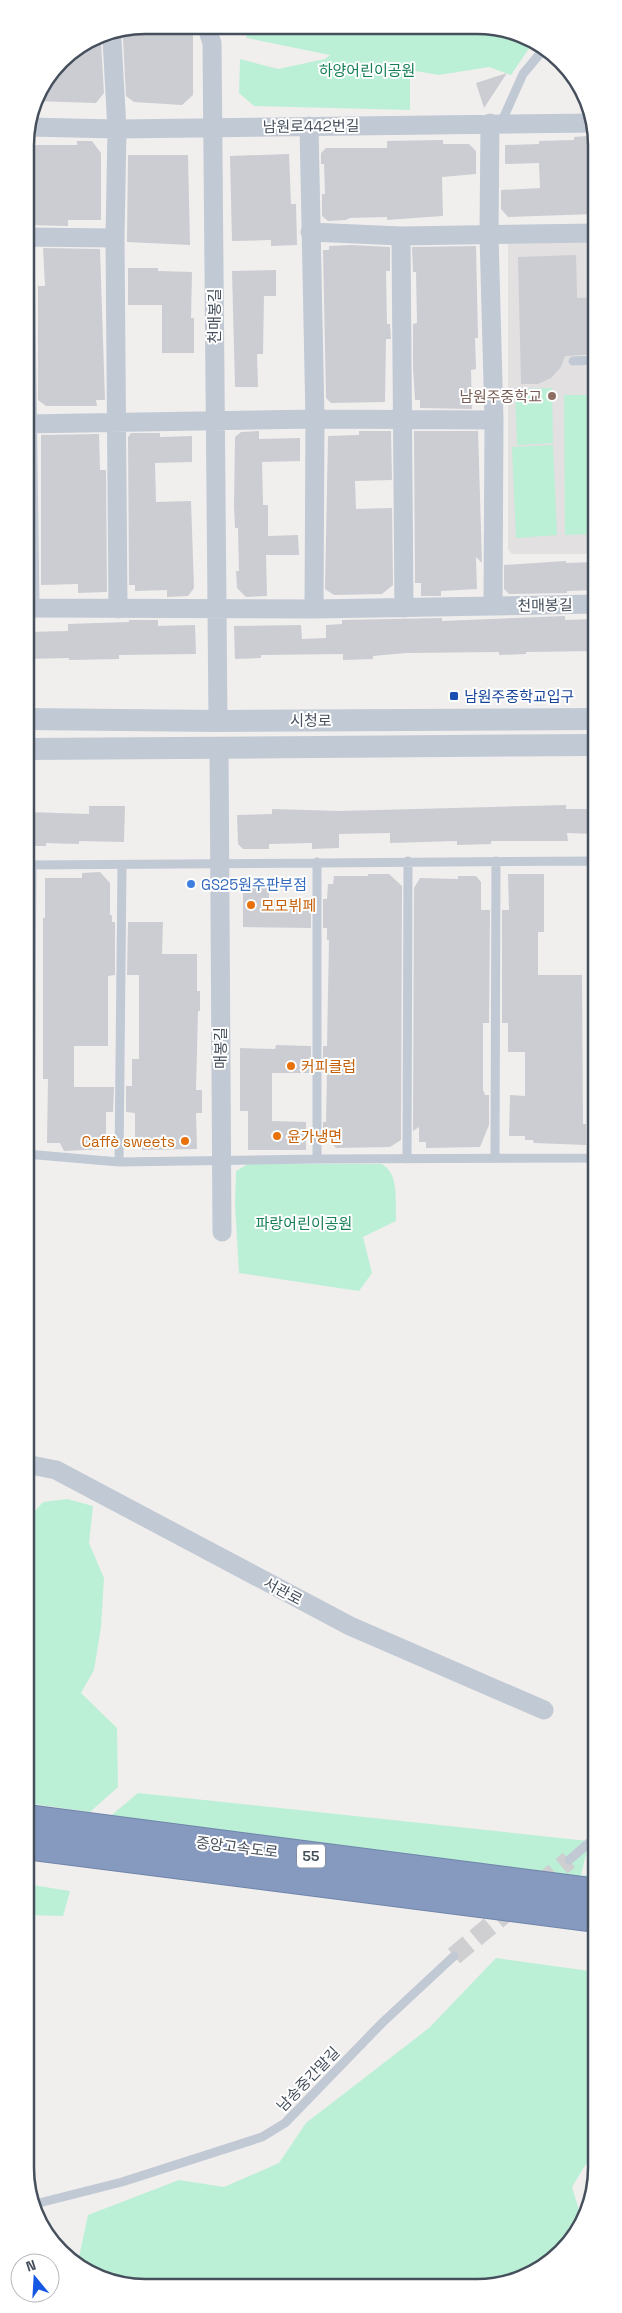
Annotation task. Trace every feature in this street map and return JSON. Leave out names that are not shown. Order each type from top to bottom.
[{"type":"highway","name":"중앙고속도로","points":[[34,1821],[588,1892]]},
{"type":"highway","name":"중앙고속도로","points":[[34,1846],[588,1917]]},
{"type":"street","name":"천매봉길","points":[[209,34],[212,43],[216,608]]},
{"type":"street","points":[[112,39],[117,129],[115,238],[118,609]]},
{"type":"street","points":[[493,606],[494,420],[489,234],[496,123]]},
{"type":"street","name":"남원로442번길","points":[[35,127],[117,129],[586,123]]},
{"type":"street","points":[[309,126],[315,419],[314,609]]},
{"type":"street","points":[[310,232],[401,236],[588,233]]},
{"type":"street","points":[[401,236],[404,419],[404,608]]},
{"type":"street","name":"천매봉길","points":[[34,237],[115,238]]},
{"type":"street","points":[[34,424],[315,419],[494,420]]},
{"type":"street","name":"천매봉길","points":[[34,608],[314,609],[588,604]]},
{"type":"street","points":[[216,608],[219,748]]},
{"type":"street","name":"시청로","points":[[34,719],[218,721],[588,719]]},
{"type":"street","name":"시청로","points":[[34,749],[588,745]]},
{"type":"street","name":"매봉길","points":[[219,748],[220,1160],[222,1232]]},
{"type":"street","name":"서관로","points":[[34,1466],[56,1470],[350,1626],[544,1710]]},
{"type":"lane","points":[[496,123],[523,74],[540,54]]},
{"type":"lane","points":[[573,361],[588,360]]},
{"type":"lane","points":[[495,1158],[496,861]]},
{"type":"lane","points":[[34,865],[588,861]]},
{"type":"lane","points":[[317,862],[317,1159]]},
{"type":"lane","points":[[407,1159],[408,862]]},
{"type":"lane","points":[[119,1162],[122,865]]},
{"type":"lane","points":[[34,1155],[119,1162],[588,1158]]},
{"type":"lane","points":[[569,1860],[588,1844]]},
{"type":"lane","name":"남송중간말길","points":[[40,2203],[122,2182],[262,2137],[285,2123],[382,2022],[454,1956]]},
{"type":"shaded area","name":"남원주중학교","points":[[588,240],[588,554],[512,554],[508,549],[508,243]]},
{"type":"green space","name":"하양어린이공원","points":[[245,34],[485,34],[520,42],[530,47],[511,75],[489,67],[439,75],[410,70],[410,110],[254,106],[239,93],[240,59],[278,69],[325,59],[330,55],[247,38]]},
{"type":"green space","points":[[552,388],[553,443],[517,445],[515,389]]},
{"type":"green space","points":[[564,395],[588,395],[588,534],[565,535]]},
{"type":"green space","points":[[553,445],[557,535],[516,538],[512,447]]},
{"type":"green space","name":"파랑어린이공원","points":[[248,1164],[381,1164],[387,1168],[394,1181],[396,1221],[363,1237],[372,1273],[359,1291],[239,1273],[235,1204],[236,1171]]},
{"type":"green space","points":[[67,1499],[93,1506],[89,1543],[104,1578],[101,1627],[94,1670],[81,1693],[117,1728],[118,1787],[90,1812],[34,1804],[34,1512],[43,1502]]},
{"type":"green space","points":[[138,1793],[588,1841],[581,1876],[588,1875],[588,1905],[89,1834]]},
{"type":"green space","points":[[34,1885],[70,1891],[63,1916],[34,1915]]},
{"type":"green space","points":[[496,1958],[588,1971],[588,2162],[572,2187],[579,2210],[577,2217],[570,2230],[556,2247],[539,2261],[513,2273],[499,2277],[477,2279],[137,2279],[109,2273],[79,2258],[88,2215],[179,2180],[224,2187],[279,2163],[306,2123],[429,2028]]},
{"type":"building","points":[[137,34],[193,34],[193,95],[182,105],[134,102],[126,96],[122,36]]},
{"type":"building","points":[[101,42],[104,93],[96,103],[42,101],[52,83],[66,66],[83,52]]},
{"type":"building","points":[[507,73],[484,108],[476,83]]},
{"type":"building","points":[[587,136],[588,214],[508,217],[501,209],[501,190],[540,188],[539,163],[505,164],[505,145],[539,144],[539,141],[574,140],[574,137]]},
{"type":"building","points":[[443,140],[443,144],[469,144],[476,151],[476,174],[442,177],[443,216],[387,220],[387,217],[350,218],[328,221],[322,216],[322,194],[325,194],[324,164],[321,164],[321,153],[326,148],[387,148],[387,141]]},
{"type":"building","points":[[77,141],[92,141],[101,153],[101,220],[68,220],[68,226],[34,225],[34,145],[77,145]]},
{"type":"building","points":[[289,154],[291,204],[296,204],[297,245],[271,246],[271,240],[232,241],[230,156]]},
{"type":"building","points":[[128,155],[188,155],[190,245],[127,242]]},
{"type":"building","points":[[329,246],[390,247],[390,271],[386,271],[387,324],[390,324],[391,339],[386,339],[385,402],[331,403],[326,398],[323,250],[329,250]]},
{"type":"building","points":[[476,246],[478,338],[475,338],[476,369],[471,370],[472,409],[420,408],[420,400],[415,400],[413,367],[413,324],[417,323],[416,272],[413,272],[412,247]]},
{"type":"building","points":[[43,248],[100,249],[105,400],[96,400],[97,406],[46,406],[38,400],[38,286],[45,286]]},
{"type":"building","points":[[576,255],[577,298],[588,297],[588,355],[565,356],[561,367],[551,378],[538,384],[521,384],[518,257]]},
{"type":"building","points":[[128,268],[158,268],[158,271],[192,272],[191,318],[194,318],[194,353],[162,353],[162,305],[128,305]]},
{"type":"building","points":[[276,270],[276,296],[264,296],[263,354],[257,354],[258,387],[235,387],[232,271]]},
{"type":"building","points":[[259,431],[259,439],[300,438],[300,461],[262,462],[263,505],[268,505],[268,536],[298,535],[299,555],[266,555],[267,596],[246,597],[237,588],[236,571],[239,571],[238,528],[235,528],[234,506],[235,437],[241,432]]},
{"type":"building","points":[[359,431],[391,431],[392,480],[355,481],[356,509],[392,508],[393,585],[382,594],[334,595],[325,589],[328,436],[359,435]]},
{"type":"building","points":[[414,431],[478,431],[482,563],[476,557],[477,589],[441,591],[441,596],[421,596],[421,583],[415,583]]},
{"type":"building","points":[[131,433],[160,433],[160,437],[192,436],[192,462],[155,463],[156,502],[191,501],[194,588],[188,596],[167,597],[167,590],[135,591],[135,585],[129,585],[128,437]]},
{"type":"building","points":[[99,434],[100,470],[106,470],[107,592],[78,593],[78,584],[41,585],[41,435]]},
{"type":"building","points":[[566,561],[566,563],[588,562],[588,590],[567,591],[567,593],[509,594],[504,589],[504,565]]},
{"type":"building","points":[[565,616],[565,620],[588,619],[588,651],[526,652],[526,654],[499,655],[499,652],[406,653],[373,656],[373,659],[343,660],[343,654],[261,655],[261,658],[235,659],[234,626],[301,625],[302,639],[326,638],[326,625],[342,624],[342,620],[442,618],[442,621]]},
{"type":"building","points":[[129,620],[158,620],[158,626],[195,625],[196,654],[119,655],[119,659],[34,659],[34,632],[68,631],[68,624],[129,622]]},
{"type":"building","points":[[566,805],[566,809],[588,809],[588,834],[567,833],[568,841],[491,841],[491,844],[457,845],[457,841],[390,843],[390,833],[339,834],[339,848],[312,849],[312,843],[269,844],[269,849],[243,849],[238,844],[237,815],[272,814],[272,809],[339,811]]},
{"type":"building","points":[[89,806],[125,806],[124,842],[79,841],[79,844],[46,843],[46,846],[34,846],[34,812],[89,814]]},
{"type":"building","points":[[100,872],[110,883],[110,915],[112,915],[112,922],[115,922],[115,975],[108,976],[108,1046],[74,1046],[74,1087],[114,1087],[113,1112],[106,1112],[106,1149],[64,1151],[60,1143],[47,1143],[48,1079],[43,1079],[43,918],[45,918],[45,878],[82,878],[82,873]]},
{"type":"building","points":[[368,874],[389,874],[402,886],[401,1140],[390,1147],[336,1148],[323,1134],[323,1122],[326,1122],[327,1073],[323,1073],[323,1046],[327,1046],[329,940],[327,940],[327,928],[323,928],[323,899],[327,899],[328,884],[333,884],[334,876],[368,876]]},
{"type":"building","points":[[508,874],[544,874],[544,932],[538,932],[538,975],[582,975],[583,1124],[586,1124],[586,1145],[534,1143],[533,1140],[525,1140],[525,1136],[509,1136],[510,1095],[525,1096],[525,1052],[508,1052],[508,1023],[502,1023],[502,910],[509,910]]},
{"type":"building","points":[[458,876],[476,876],[481,882],[481,910],[490,910],[489,1023],[483,1023],[483,1090],[485,1095],[489,1095],[489,1125],[480,1147],[426,1148],[426,1142],[419,1142],[419,1127],[413,1131],[414,888],[420,878],[458,879]]},
{"type":"building","points":[[243,884],[269,884],[269,899],[311,899],[311,928],[243,927]]},
{"type":"building","points":[[128,922],[163,922],[162,954],[197,954],[197,991],[200,991],[200,1011],[198,1011],[196,1090],[202,1090],[202,1113],[196,1113],[197,1149],[143,1150],[135,1144],[135,1113],[126,1112],[126,1086],[132,1086],[132,1059],[139,1059],[139,975],[127,975]]},
{"type":"building","points":[[276,1045],[311,1046],[311,1073],[272,1073],[272,1121],[306,1122],[306,1150],[248,1150],[248,1111],[240,1111],[240,1048],[275,1049]]},
{"type":"tunnel","points":[[454,1956],[569,1860]]},
{"type":"place","name":"남원주중학교","points":[[552,396]]},
{"type":"place","name":"남원주중학교입구","points":[[454,696]]},
{"type":"place","name":"GS25원주판부점","points":[[191,884]]},
{"type":"place","name":"모모뷔페","points":[[251,905]]},
{"type":"place","name":"커피클럽","points":[[291,1066]]},
{"type":"place","name":"윤가냉면","points":[[277,1136]]},
{"type":"place","name":"Caffè sweets","points":[[185,1141]]}]
